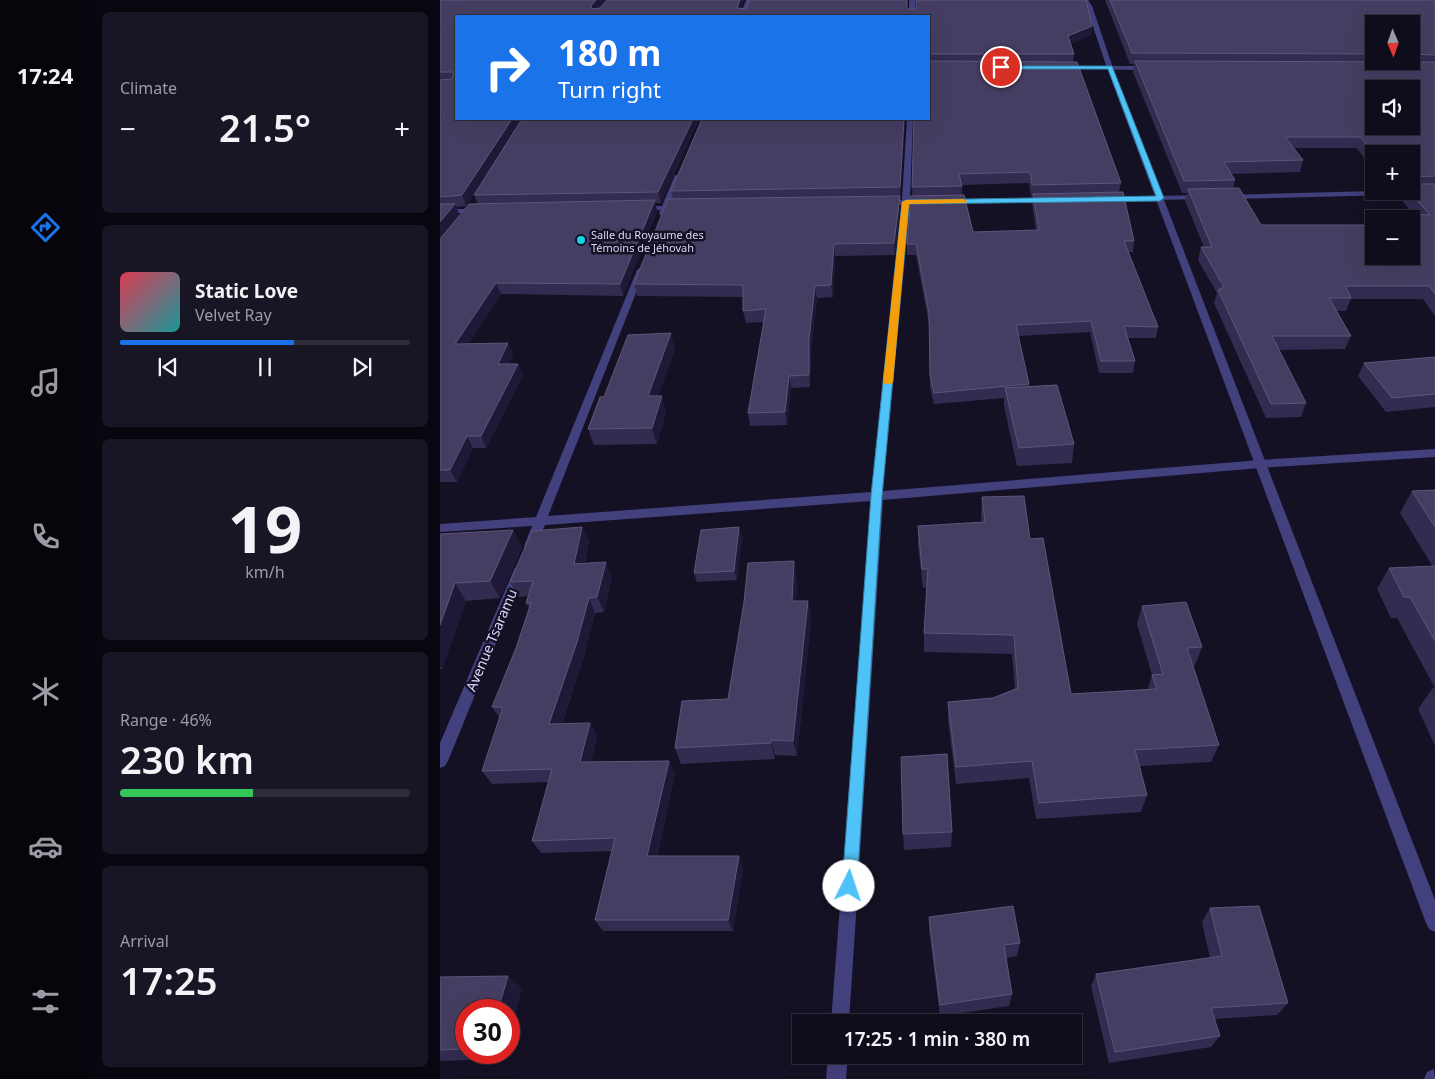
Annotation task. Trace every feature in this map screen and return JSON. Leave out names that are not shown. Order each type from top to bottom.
[{"type":"street","points":[[743,15],[749,0]]},
{"type":"street","points":[[912,0],[912,15]]},
{"type":"street","points":[[1084,0],[1089,6],[1110,68],[1435,923]]},
{"type":"street","points":[[1053,68],[1159,68]]},
{"type":"street","points":[[841,1014],[877,496],[906,202],[910,120]]},
{"type":"street","points":[[658,226],[680,172]]},
{"type":"street","points":[[1219,197],[1435,192]]},
{"type":"street","points":[[1102,199],[1210,197]]},
{"type":"street","points":[[945,202],[1062,200]]},
{"type":"street","points":[[877,203],[935,202]]},
{"type":"street","points":[[463,218],[474,203]]},
{"type":"street","points":[[626,209],[684,208]]},
{"type":"street","points":[[440,211],[488,211]]},
{"type":"street","name":"Avenue Tsaramu","points":[[440,760],[542,519],[644,263]]},
{"type":"street","points":[[440,528],[542,519],[877,496],[1260,464],[1435,453]]},
{"type":"street","points":[[836,1079],[837,1064]]},
{"type":"building","points":[[596,0],[591,6],[592,9],[600,8],[607,0],[740,0],[737,8],[746,9],[749,0],[907,0],[907,9],[916,9],[916,0],[1086,0],[1092,26],[1068,36],[1074,54],[930,54],[930,15],[455,15],[455,120],[511,120],[462,195],[440,197],[440,80],[452,79],[454,73],[440,72],[440,1]]},
{"type":"building","points":[[1110,0],[1435,0],[1435,55],[1420,54],[1420,15],[1365,15],[1365,54],[1132,53]]},
{"type":"building","points":[[930,61],[1077,62],[1121,183],[1032,185],[1030,172],[959,174],[962,186],[912,187],[914,120],[930,120]]},
{"type":"building","points":[[1135,61],[1365,62],[1365,70],[1420,70],[1420,62],[1435,62],[1435,176],[1420,177],[1420,145],[1367,145],[1360,137],[1285,137],[1303,160],[1224,162],[1235,180],[1184,181]]},
{"type":"building","points":[[521,120],[693,120],[658,192],[474,195]]},
{"type":"building","points":[[702,120],[904,120],[900,187],[671,191]]},
{"type":"building","points":[[1420,184],[1435,184],[1435,294],[1429,286],[1345,286],[1351,298],[1329,298],[1351,336],[1272,336],[1306,403],[1271,404],[1218,290],[1224,287],[1201,247],[1212,247],[1188,189],[1239,188],[1261,225],[1365,225],[1365,265],[1420,265],[1420,214],[1430,215],[1417,200],[1420,200]]},
{"type":"building","points":[[1123,192],[1134,241],[1124,241],[1158,327],[1124,326],[1135,361],[1101,361],[1091,321],[1016,325],[1029,384],[934,393],[930,375],[929,313],[916,244],[907,244],[911,196],[964,195],[973,232],[1039,230],[1033,194]]},
{"type":"building","points":[[900,196],[894,243],[834,244],[831,285],[815,286],[809,339],[809,375],[789,376],[785,412],[748,413],[766,309],[743,311],[743,285],[634,284],[668,199]]},
{"type":"building","points":[[655,200],[620,284],[496,283],[455,344],[508,343],[498,364],[518,364],[481,436],[467,436],[450,470],[440,470],[440,239],[469,204]]},
{"type":"building","points":[[440,204],[455,204],[440,222]]},
{"type":"building","points":[[671,333],[648,396],[662,396],[652,428],[588,429],[600,397],[604,397],[628,335]]},
{"type":"building","points":[[1435,357],[1435,394],[1392,398],[1364,363]]},
{"type":"building","points":[[1057,385],[1074,444],[1019,448],[1005,388]]},
{"type":"building","points":[[1435,490],[1435,527],[1412,491]]},
{"type":"building","points":[[1024,496],[1030,539],[1043,538],[1071,694],[1157,689],[1152,675],[1163,674],[1142,606],[1186,602],[1202,647],[1187,648],[1219,745],[1135,750],[1147,795],[1039,803],[1032,761],[956,767],[948,702],[993,698],[1018,688],[1014,635],[924,633],[928,569],[922,569],[918,526],[985,522],[982,497]]},
{"type":"building","points":[[582,527],[574,564],[606,562],[597,597],[589,598],[577,642],[549,724],[590,723],[580,762],[669,761],[647,856],[739,856],[728,920],[595,920],[615,838],[532,841],[552,769],[482,771],[503,707],[492,707],[516,648],[531,603],[526,603],[533,581],[510,582],[532,531]]},
{"type":"building","points":[[739,527],[734,571],[694,573],[701,530]]},
{"type":"building","points":[[513,530],[490,581],[455,583],[440,625],[440,534]]},
{"type":"building","points":[[794,561],[792,601],[808,601],[793,741],[771,740],[771,743],[675,748],[682,701],[728,699],[744,602],[748,563]]},
{"type":"building","points":[[1435,566],[1435,641],[1410,597],[1404,597],[1389,568]]},
{"type":"building","points":[[947,754],[952,832],[903,834],[901,757]]},
{"type":"building","points":[[1013,906],[1020,943],[1004,945],[1012,994],[940,1005],[929,917]]},
{"type":"building","points":[[1259,906],[1288,1003],[1211,1008],[1220,1036],[1115,1052],[1096,974],[1222,956],[1210,908]]},
{"type":"building","points":[[508,976],[501,999],[455,999],[455,1049],[440,1050],[440,977]]},
{"type":"slow traffic","points":[[888,382],[906,202],[963,201]]},
{"type":"place","name":"Salle du Royaume des Témoins de Jéhovah","points":[[581,240]]},
{"type":"route","points":[[849,886],[877,496],[906,202],[1160,198],[1110,68],[1001,67]]}]
